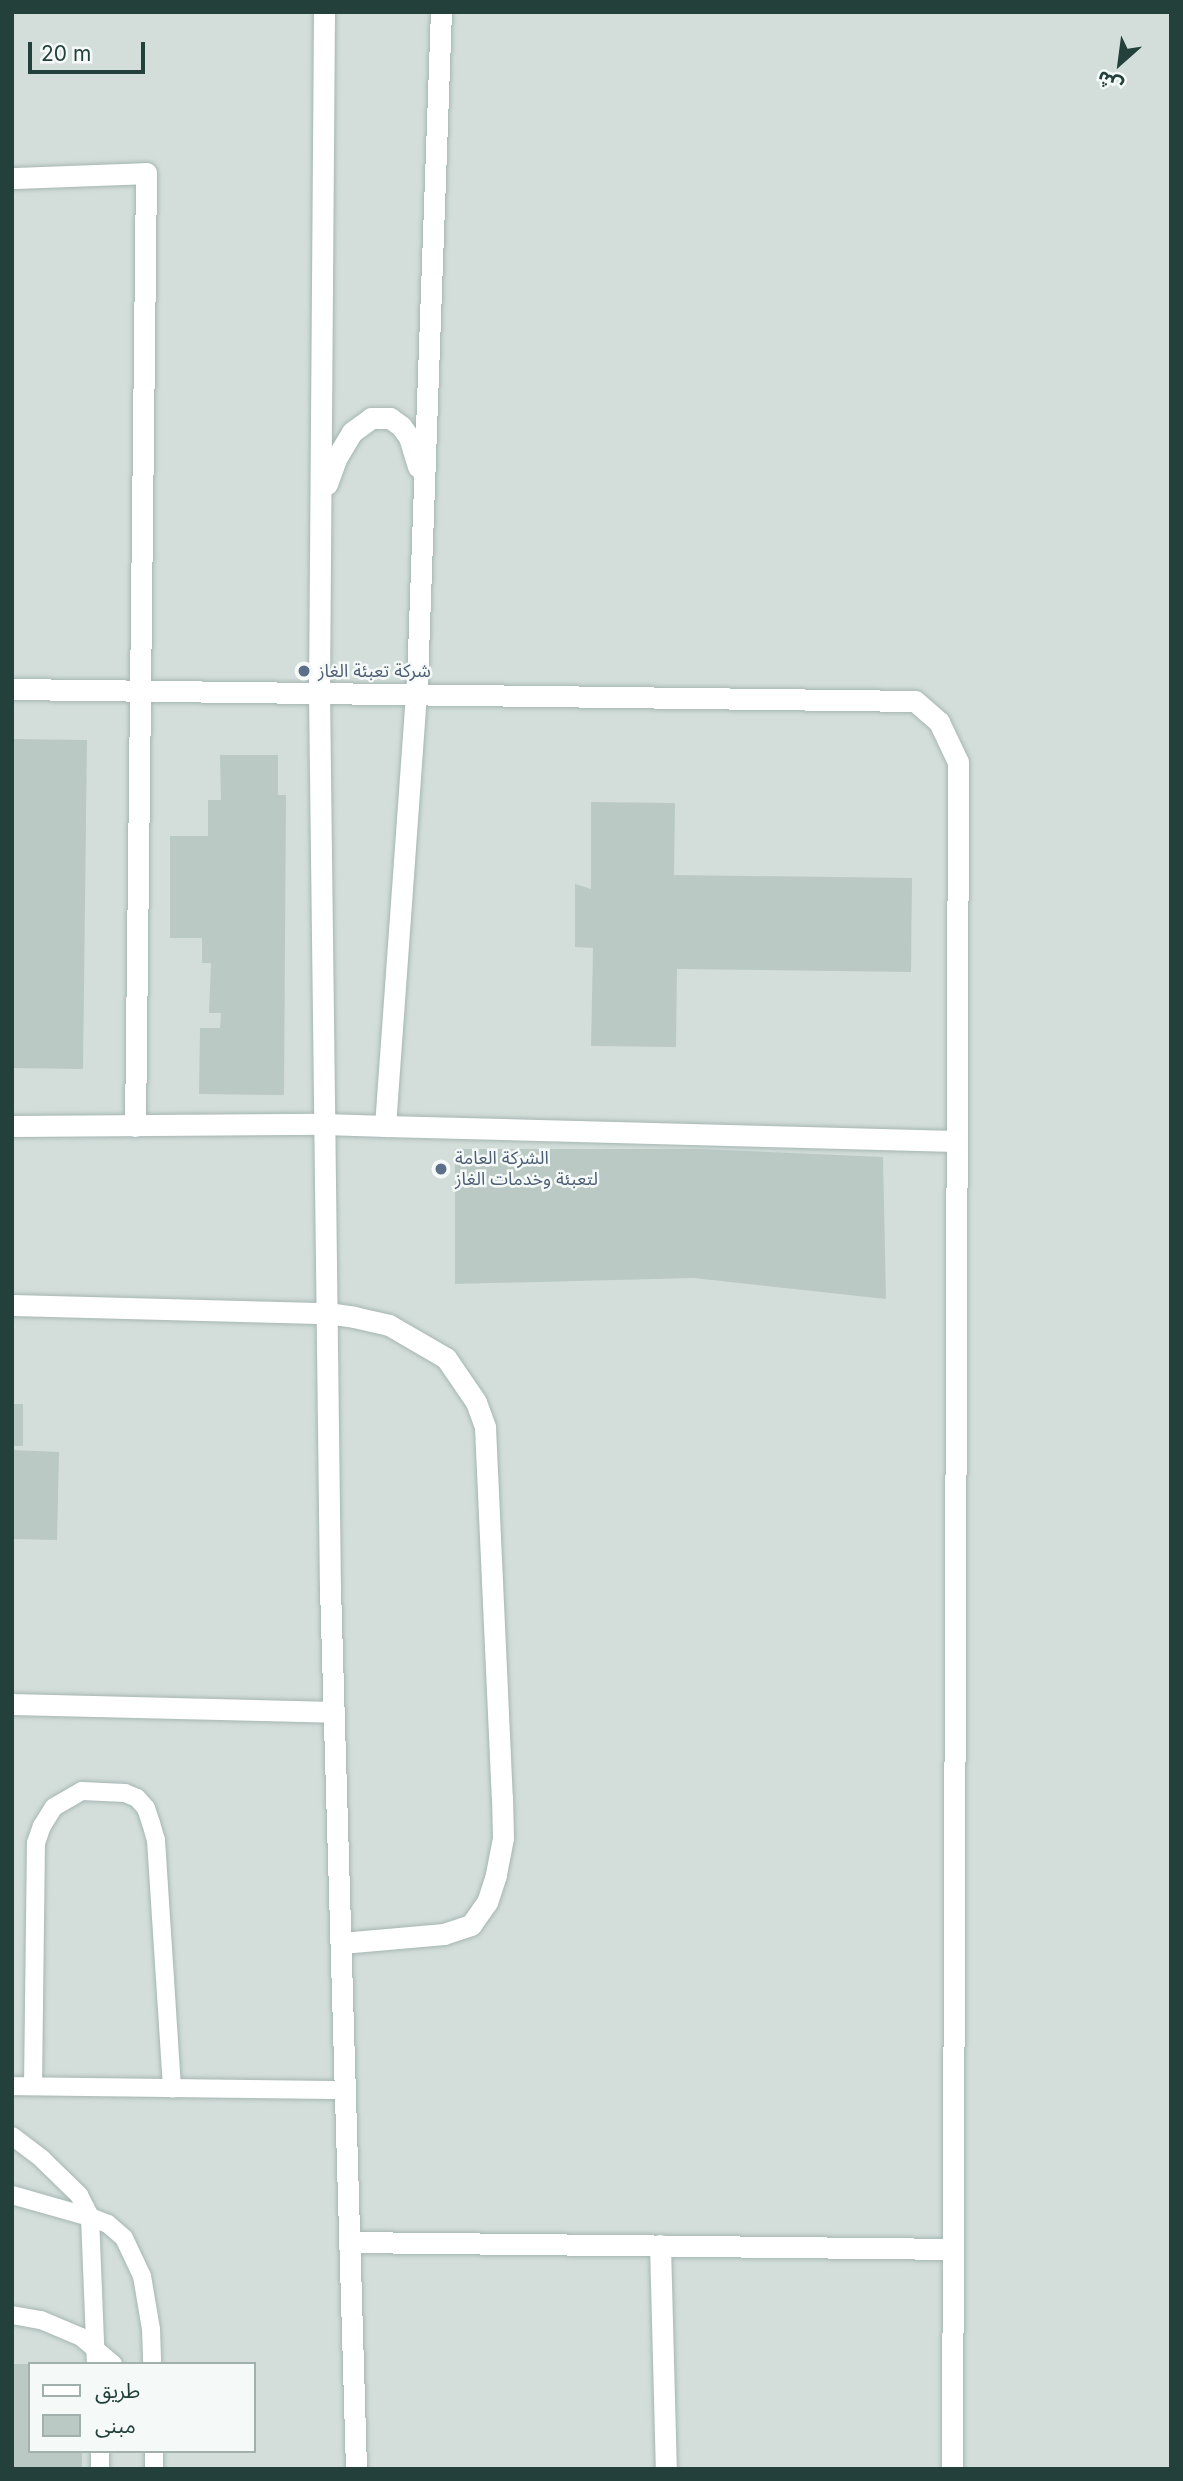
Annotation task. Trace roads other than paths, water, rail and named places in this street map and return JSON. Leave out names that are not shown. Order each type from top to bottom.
[{"type":"street","points":[[324,12],[319,691],[327,1313],[334,1712],[356,2469]]},
{"type":"street","points":[[385,1126],[415,692],[441,12]]},
{"type":"street","points":[[12,178],[146,173],[135,1126]]},
{"type":"street","points":[[321,524],[328,477],[337,457],[352,432],[371,418],[390,418],[409,437],[418,466],[423,518]]},
{"type":"street","points":[[12,689],[415,692],[915,701],[939,723],[957,762],[952,2469]]},
{"type":"street","points":[[12,1126],[325,1124],[956,1141]]},
{"type":"street","points":[[12,1306],[327,1313],[389,1325],[446,1358],[476,1402],[485,1427],[503,1838],[487,1902],[471,1926],[443,1934],[341,1943]]},
{"type":"street","points":[[12,1704],[334,1712]]},
{"type":"street","points":[[349,2242],[953,2249]]},
{"type":"street","points":[[660,2245],[666,2469]]},
{"type":"lane","points":[[33,2086],[36,1843],[41,1826],[54,1807],[82,1791],[125,1793],[137,1798],[146,1808],[151,1823],[156,1840],[172,2088]]},
{"type":"lane","points":[[12,2085],[345,2091]]},
{"type":"lane","points":[[12,2136],[42,2159],[79,2195],[90,2217],[96,2355]]},
{"type":"lane","points":[[12,2195],[90,2217],[108,2224],[124,2238],[134,2254],[142,2276],[151,2329],[152,2362]]},
{"type":"lane","points":[[12,2315],[41,2320],[82,2337],[96,2355]]},
{"type":"place","name":"شركة تعبئة الغاز","points":[[304,671]]},
{"type":"place","name":"الشركة العامة لتعبئة وخدمات الغاز","points":[[441,1169]]}]
